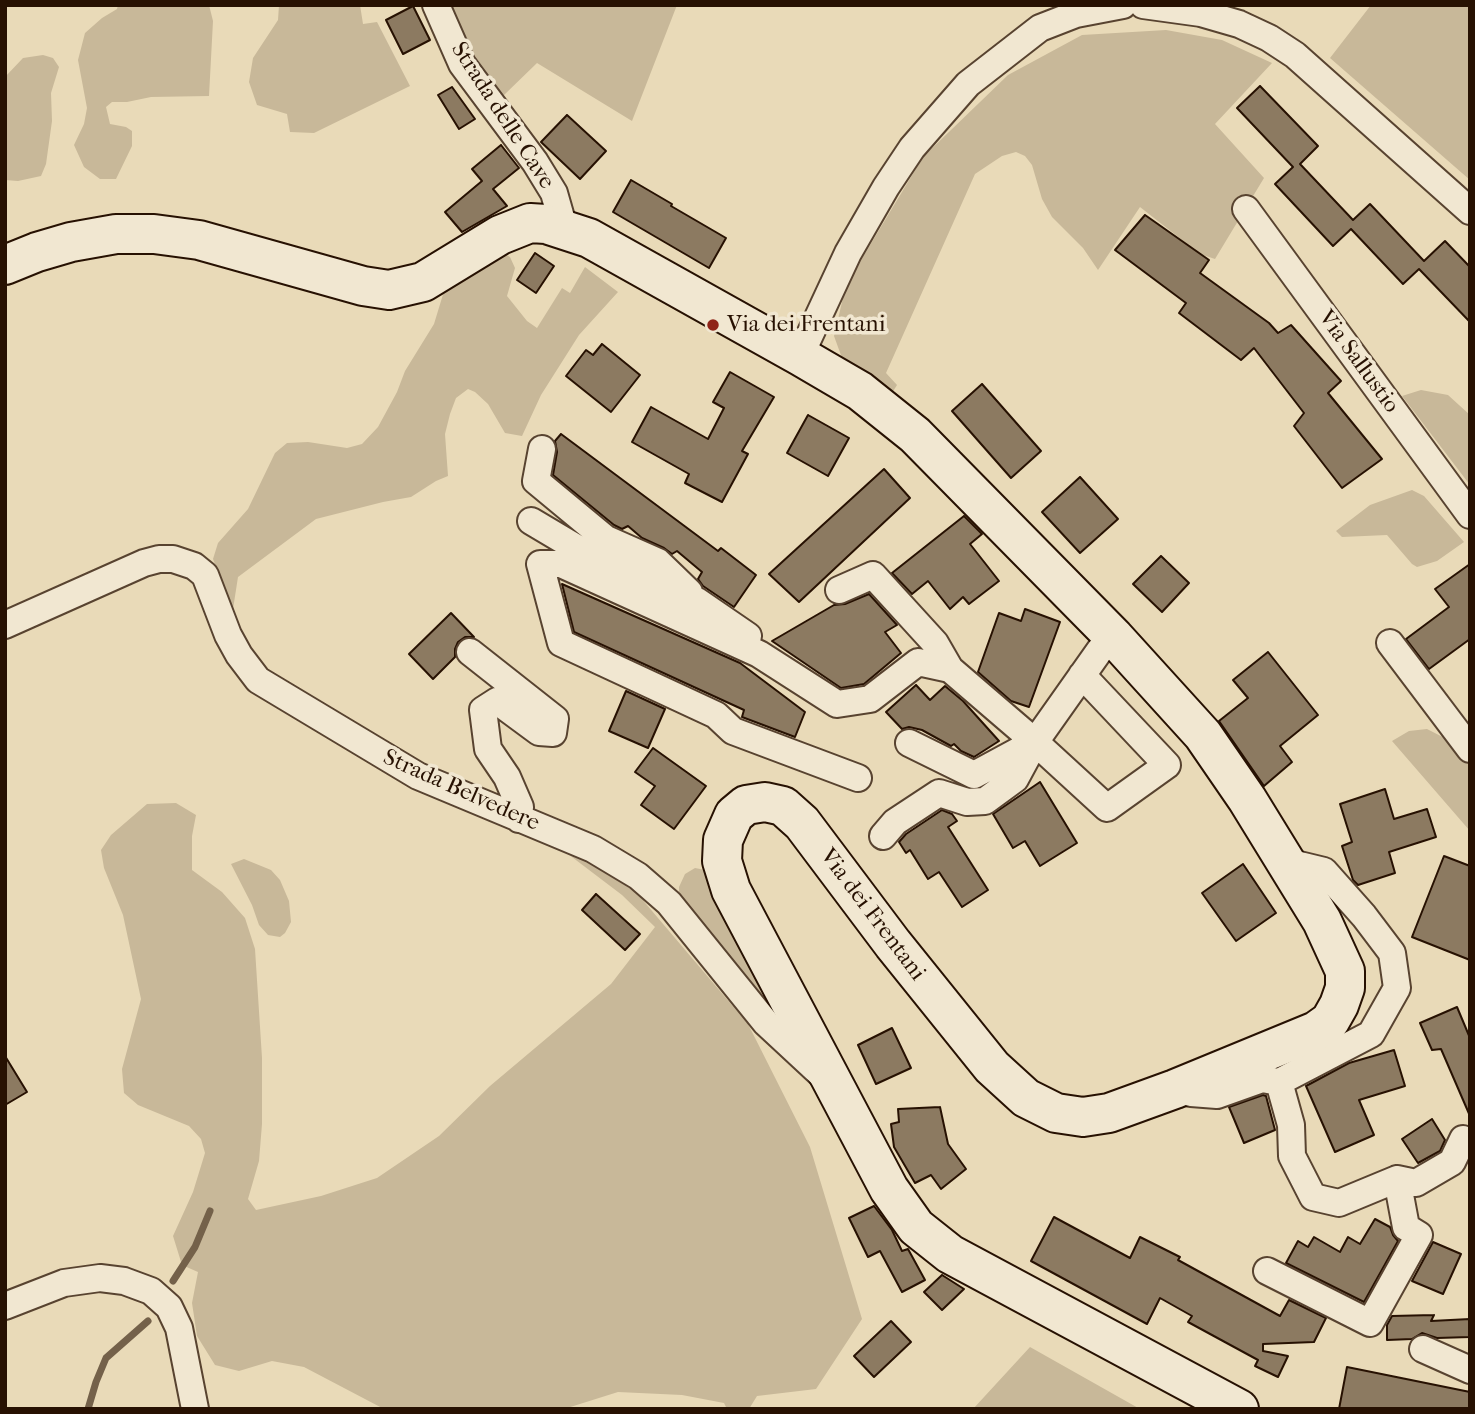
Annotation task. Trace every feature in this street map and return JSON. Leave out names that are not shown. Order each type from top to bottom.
[{"type":"main road","name":"Via dei Frentani","points":[[5,265],[71,242],[116,234],[154,234],[199,240],[363,286],[390,289],[423,282],[500,235],[530,223],[564,228],[589,238],[860,391],[915,435],[1114,637],[1203,735],[1287,862],[1322,921],[1345,971],[1345,988],[1339,1006],[1330,1021],[1316,1031],[1175,1089],[1110,1113],[1083,1117],[1056,1113],[1026,1098],[992,1067],[893,944],[803,823],[783,806],[765,803],[747,805],[734,815],[723,840],[722,861],[731,890],[900,1207],[916,1227],[950,1254],[1239,1409]]},
{"type":"street","name":"Strada delle Cave","points":[[436,5],[462,64],[535,162],[554,193],[564,228]]},
{"type":"street","points":[[800,356],[848,253],[886,187],[912,148],[968,84],[1040,28],[1076,14],[1123,5]]},
{"type":"street","points":[[1143,5],[1201,13],[1239,24],[1269,38],[1295,55],[1470,211]]},
{"type":"street","name":"Via Sallustio","points":[[1246,209],[1470,515]]},
{"type":"street","points":[[542,449],[536,481],[606,539],[658,562],[697,601],[754,639],[759,654]]},
{"type":"street","points":[[531,521],[600,562],[697,601]]},
{"type":"street","name":"Strada Belvedere","points":[[5,625],[144,563],[159,559],[185,562],[205,575],[228,635],[258,680],[396,765],[611,859],[655,890],[669,904],[766,1023],[802,1060],[834,1085]]},
{"type":"street","points":[[858,778],[733,732],[716,715],[561,643],[540,564],[561,564],[759,654],[837,704],[870,699],[918,662],[950,669]]},
{"type":"street","points":[[839,590],[873,575],[935,643],[950,669],[1107,808],[1167,765],[1082,676]]},
{"type":"street","points":[[883,836],[895,822],[939,793],[967,802],[985,801],[1015,779],[1035,743],[1100,650],[1114,637]]},
{"type":"street","points":[[1390,643],[1470,749]]},
{"type":"street","points":[[470,652],[555,719],[553,733],[539,732],[497,701],[484,710],[488,749],[507,778],[520,807],[519,818]]},
{"type":"street","points":[[909,743],[974,775],[1035,743]]},
{"type":"street","points":[[1175,1089],[1217,1095],[1262,1079],[1279,1082],[1371,1034],[1397,988],[1392,953],[1364,916],[1324,871],[1287,862]]},
{"type":"street","points":[[1279,1082],[1292,1125],[1292,1156],[1313,1197],[1339,1203],[1397,1179],[1416,1183],[1452,1162],[1463,1139]]},
{"type":"street","points":[[1267,1271],[1370,1323],[1419,1235],[1406,1227],[1397,1179]]},
{"type":"street","points":[[5,1306],[64,1283],[100,1278],[124,1281],[151,1291],[169,1307],[179,1328],[195,1409]]},
{"type":"street","points":[[1423,1349],[1470,1370]]},
{"type":"shaded area","points":[[118,5],[209,5],[213,21],[209,96],[151,97],[112,102],[106,107],[110,124],[132,131],[132,146],[116,179],[100,179],[84,167],[74,145],[84,124],[87,108],[78,60],[85,33],[117,9]]},
{"type":"shaded area","points":[[279,5],[360,5],[363,24],[377,22],[410,86],[314,133],[290,132],[287,114],[257,105],[249,82],[253,58],[278,20]]},
{"type":"shaded area","points":[[446,5],[677,5],[632,121],[537,63],[503,96],[472,57]]},
{"type":"shaded area","points":[[1371,5],[1470,5],[1470,180],[1330,58]]},
{"type":"shaded area","points":[[1166,30],[1222,40],[1272,63],[1215,124],[1264,178],[1215,259],[1200,254],[1140,207],[1098,270],[1083,248],[1052,217],[1042,199],[1032,165],[1025,156],[1016,152],[1002,156],[975,174],[886,373],[897,385],[892,393],[872,383],[842,358],[834,336],[846,285],[923,157],[1008,75],[1082,35]]},
{"type":"shaded area","points":[[43,55],[53,58],[59,67],[51,93],[52,121],[46,164],[41,176],[18,181],[5,180],[5,77],[23,58]]},
{"type":"shaded area","points":[[495,248],[510,257],[515,268],[507,296],[527,321],[537,328],[562,288],[570,293],[585,267],[618,292],[579,335],[541,395],[522,436],[505,433],[488,404],[468,389],[456,398],[445,434],[448,476],[411,497],[316,519],[238,577],[233,609],[213,559],[218,543],[248,509],[275,453],[287,443],[308,442],[347,448],[362,444],[378,427],[405,371],[434,324],[448,278]]},
{"type":"shaded area","points":[[1421,390],[1448,395],[1470,415],[1470,485],[1402,396]]},
{"type":"shaded area","points":[[1412,490],[1424,496],[1464,542],[1437,561],[1417,567],[1387,535],[1342,537],[1336,531],[1370,505]]},
{"type":"shaded area","points":[[1427,729],[1470,751],[1470,831],[1392,741],[1409,731]]},
{"type":"shaded area","points":[[176,803],[196,815],[192,836],[192,870],[222,892],[245,918],[255,949],[262,1058],[262,1124],[259,1161],[248,1199],[256,1210],[321,1196],[377,1178],[439,1136],[490,1086],[611,984],[655,927],[622,895],[568,854],[584,859],[613,875],[641,898],[748,1024],[810,1147],[862,1319],[816,1389],[757,1396],[749,1409],[727,1409],[724,1403],[682,1395],[618,1392],[564,1409],[384,1409],[304,1367],[272,1361],[239,1371],[215,1365],[197,1336],[192,1303],[198,1272],[182,1265],[173,1236],[193,1192],[205,1153],[201,1139],[189,1126],[138,1105],[124,1093],[122,1069],[141,999],[123,915],[104,868],[101,850],[111,835],[147,804]]},
{"type":"shaded area","points":[[244,859],[271,870],[280,880],[289,901],[291,922],[280,937],[268,935],[259,925],[231,864]]},
{"type":"shaded area","points":[[695,868],[705,870],[790,1040],[679,900],[679,887],[685,874]]},
{"type":"shaded area","points":[[1030,1347],[1140,1409],[973,1409]]},
{"type":"building","points":[[413,6],[430,40],[403,54],[386,20]]},
{"type":"building","points":[[1260,86],[1318,146],[1300,164],[1353,220],[1370,204],[1424,261],[1445,241],[1470,267],[1470,322],[1419,269],[1403,284],[1351,229],[1333,246],[1275,184],[1293,167],[1237,108]]},
{"type":"building","points":[[452,87],[475,119],[459,129],[438,95]]},
{"type":"building","points":[[567,115],[606,151],[580,179],[541,142]]},
{"type":"building","points":[[501,145],[519,168],[493,189],[507,206],[462,232],[445,212],[482,181],[472,169]]},
{"type":"building","points":[[631,180],[726,238],[709,268],[613,212]]},
{"type":"building","points":[[1145,215],[1209,260],[1200,273],[1269,323],[1278,333],[1291,325],[1341,381],[1328,393],[1382,459],[1342,488],[1294,426],[1304,413],[1254,348],[1241,360],[1179,313],[1186,303],[1115,250]]},
{"type":"building","points":[[535,253],[554,266],[536,293],[517,280]]},
{"type":"building","points":[[602,344],[640,375],[611,412],[566,376],[586,350],[593,355]]},
{"type":"building","points":[[730,372],[774,397],[742,451],[748,454],[722,502],[685,483],[689,474],[632,442],[651,407],[708,439],[724,408],[713,402]]},
{"type":"building","points":[[982,384],[1041,451],[1011,478],[952,411]]},
{"type":"building","points":[[808,415],[849,438],[828,476],[787,453]]},
{"type":"building","points":[[561,434],[718,551],[721,548],[756,575],[734,607],[703,586],[698,579],[702,572],[677,551],[672,554],[642,538],[628,526],[622,529],[614,525],[553,475],[557,452],[555,441]]},
{"type":"building","points":[[884,469],[910,498],[799,602],[769,574]]},
{"type":"building","points":[[1080,477],[1118,519],[1080,553],[1042,512]]},
{"type":"building","points":[[964,516],[982,534],[970,544],[999,581],[969,604],[963,597],[950,609],[928,581],[912,594],[892,573]]},
{"type":"building","points":[[1161,556],[1189,583],[1162,612],[1133,584]]},
{"type":"building","points":[[1470,564],[1470,639],[1429,669],[1406,639],[1449,607],[1435,589]]},
{"type":"building","points":[[562,584],[740,663],[805,712],[795,737],[742,717],[744,710],[574,632]]},
{"type":"building","points":[[869,594],[897,625],[885,632],[901,653],[864,684],[841,688],[772,641],[834,605],[845,604]]},
{"type":"building","points":[[1025,609],[1060,622],[1029,707],[1011,701],[978,672],[999,613],[1021,621]]},
{"type":"building","points":[[451,613],[474,637],[465,637],[458,642],[455,657],[433,679],[409,654]]},
{"type":"building","points":[[1268,652],[1318,715],[1280,746],[1292,762],[1264,786],[1219,721],[1248,698],[1233,680]]},
{"type":"building","points":[[916,685],[930,700],[945,686],[963,701],[999,741],[974,757],[954,744],[951,746],[922,730],[909,727],[902,729],[886,712]]},
{"type":"building","points":[[626,691],[665,709],[648,748],[609,731]]},
{"type":"building","points":[[653,748],[706,786],[674,829],[641,805],[655,786],[635,772]]},
{"type":"building","points":[[1040,782],[1077,843],[1040,866],[1025,841],[1013,848],[993,814]]},
{"type":"building","points":[[1385,789],[1394,819],[1427,809],[1436,837],[1389,852],[1395,873],[1358,885],[1353,880],[1342,846],[1352,842],[1340,804]]},
{"type":"building","points":[[942,810],[952,814],[957,821],[948,827],[988,890],[962,907],[939,872],[928,879],[910,850],[906,853],[899,842],[906,834]]},
{"type":"building","points":[[1444,856],[1470,866],[1470,960],[1412,937]]},
{"type":"building","points":[[1243,864],[1276,913],[1236,941],[1202,893]]},
{"type":"building","points":[[596,894],[640,934],[625,950],[582,910]]},
{"type":"building","points":[[1457,1007],[1470,1038],[1470,1116],[1441,1049],[1432,1050],[1420,1023]]},
{"type":"building","points":[[892,1028],[911,1068],[876,1084],[858,1045]]},
{"type":"building","points":[[1394,1050],[1405,1086],[1359,1100],[1374,1135],[1335,1152],[1306,1086],[1349,1063]]},
{"type":"building","points":[[5,1056],[27,1092],[5,1105]]},
{"type":"building","points":[[1266,1096],[1275,1130],[1244,1143],[1229,1107]]},
{"type":"building","points":[[940,1107],[948,1144],[966,1169],[941,1189],[931,1175],[915,1183],[894,1147],[891,1124],[899,1122],[898,1109]]},
{"type":"building","points":[[1432,1119],[1445,1140],[1440,1151],[1418,1163],[1402,1139]]},
{"type":"building","points":[[874,1206],[892,1230],[902,1251],[908,1249],[925,1280],[902,1292],[880,1251],[868,1257],[849,1218]]},
{"type":"building","points":[[1054,1217],[1130,1258],[1140,1237],[1180,1257],[1178,1260],[1280,1316],[1289,1300],[1326,1318],[1314,1342],[1263,1344],[1263,1351],[1288,1356],[1278,1377],[1255,1366],[1258,1360],[1188,1322],[1192,1316],[1160,1298],[1147,1324],[1031,1261]]},
{"type":"building","points":[[1375,1219],[1390,1227],[1398,1241],[1364,1302],[1286,1263],[1298,1241],[1308,1247],[1314,1237],[1340,1252],[1348,1237],[1360,1244]]},
{"type":"building","points":[[1433,1242],[1461,1254],[1443,1294],[1412,1281]]},
{"type":"building","points":[[942,1275],[964,1289],[942,1310],[924,1292]]},
{"type":"building","points":[[1434,1315],[1431,1321],[1470,1319],[1470,1337],[1437,1338],[1422,1333],[1412,1339],[1387,1340],[1387,1325],[1392,1316]]},
{"type":"building","points":[[891,1321],[911,1342],[874,1377],[854,1356]]},
{"type":"building","points":[[1347,1367],[1470,1392],[1470,1409],[1339,1409]]},
{"type":"waterway","points":[[173,1281],[195,1247],[210,1211]]},
{"type":"waterway","points":[[88,1409],[106,1358],[148,1321]]},
{"type":"place","name":"Via dei Frentani","points":[[713,325]]}]
